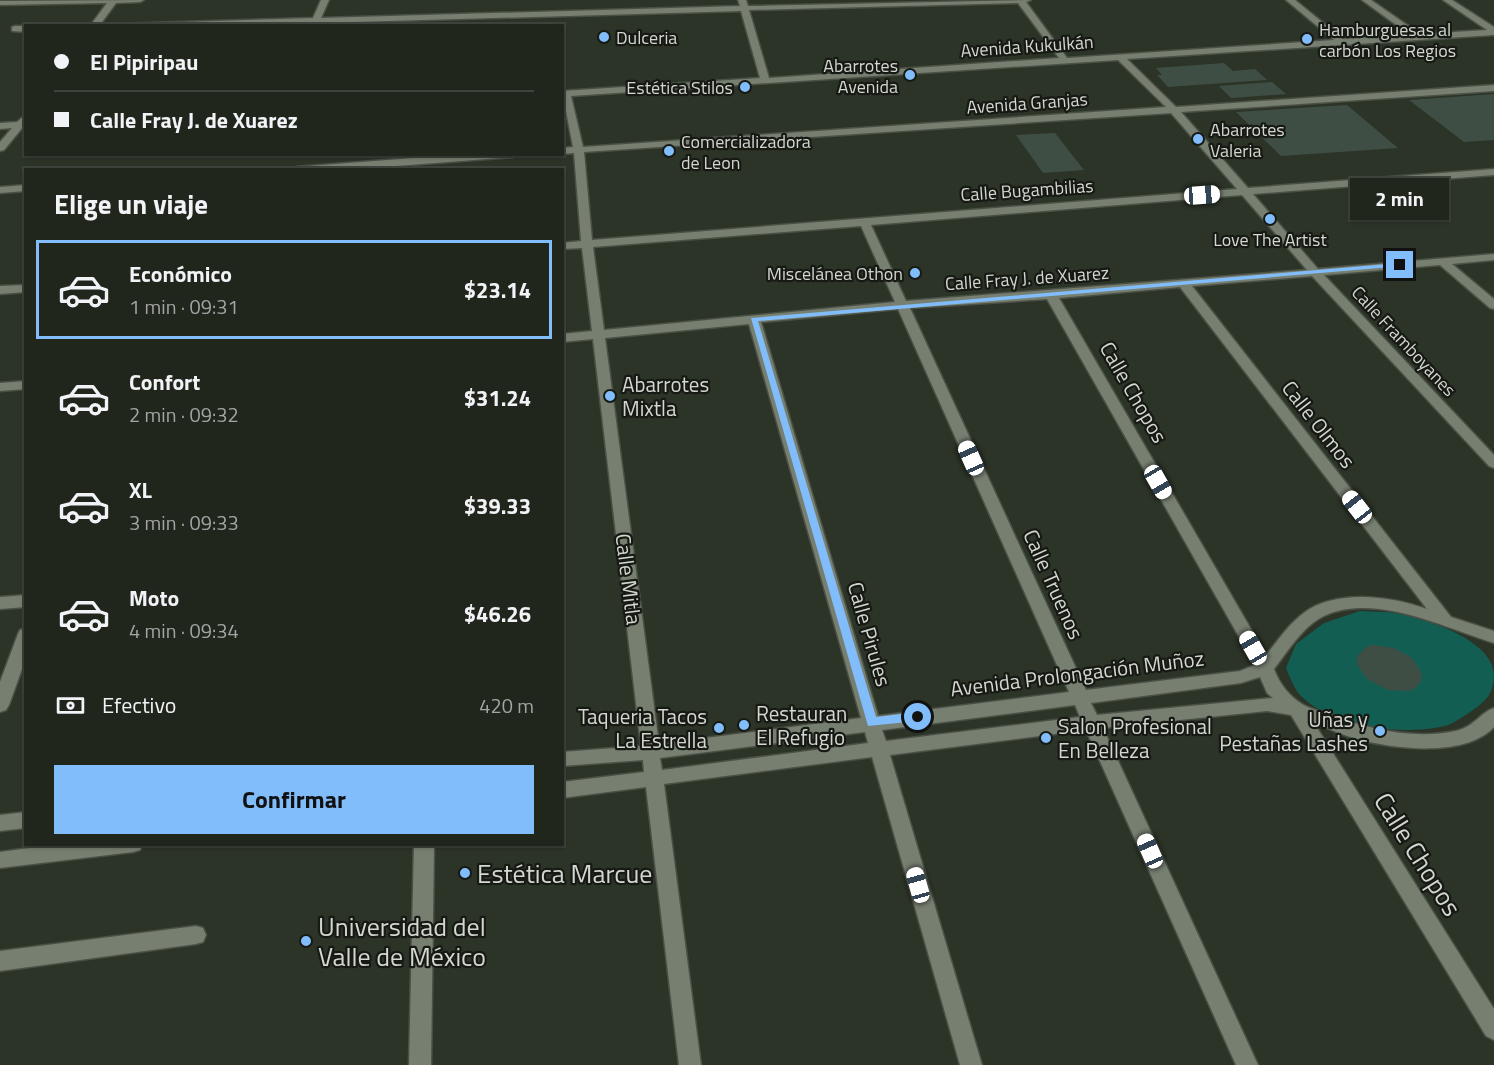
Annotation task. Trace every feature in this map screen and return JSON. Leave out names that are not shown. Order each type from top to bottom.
[{"type":"street","points":[[0,3],[140,0]]},
{"type":"street","points":[[315,23],[325,0]]},
{"type":"street","points":[[1020,0],[1065,61]]},
{"type":"street","points":[[249,24],[315,23],[463,12],[743,4],[1027,0]]},
{"type":"street","points":[[1290,0],[1341,42]]},
{"type":"street","points":[[1366,0],[1418,37]]},
{"type":"street","points":[[1447,0],[1494,31]]},
{"type":"street","points":[[96,24],[113,1]]},
{"type":"street","points":[[743,4],[765,80]]},
{"type":"street","points":[[460,24],[463,12]]},
{"type":"street","points":[[15,29],[24,29]]},
{"type":"street","name":"Avenida Kukulkán","points":[[564,94],[1494,31]]},
{"type":"street","name":"Calle Framboyanes","points":[[1120,57],[1173,109],[1315,272],[1494,463]]},
{"type":"street","name":"Avenida Granjas","points":[[564,151],[1494,88]]},
{"type":"street","name":"Calle Mitla","points":[[564,94],[579,150],[598,335],[690,1065]]},
{"type":"street","points":[[0,126],[24,122]]},
{"type":"street","points":[[0,148],[24,122]]},
{"type":"street","points":[[350,168],[481,156],[481,168]]},
{"type":"street","name":"Calle Bugambilias","points":[[564,246],[1494,172]]},
{"type":"street","points":[[0,190],[24,188]]},
{"type":"street","name":"Calle Truenos","points":[[864,221],[1247,1065]]},
{"type":"street","name":"Calle Fray J. de Xuarez","points":[[564,338],[902,306],[1494,257]]},
{"type":"street","points":[[1442,261],[1494,305]]},
{"type":"street","name":"Calle Olmos","points":[[1183,284],[1444,619]]},
{"type":"street","points":[[0,290],[24,285]]},
{"type":"street","name":"Calle Chopos","points":[[1051,295],[1265,668],[1273,688],[1296,709],[1494,1029]]},
{"type":"street","name":"Calle Pirules","points":[[754,320],[971,1065]]},
{"type":"street","points":[[0,387],[24,385]]},
{"type":"street","points":[[0,603],[24,601]]},
{"type":"street","points":[[1265,668],[1296,628],[1319,611],[1357,602],[1403,607],[1444,619],[1491,640]]},
{"type":"street","points":[[0,705],[24,639]]},
{"type":"street","name":"Avenida Prolongación Muñoz","points":[[564,759],[652,752],[872,722],[1241,677],[1265,668]]},
{"type":"street","points":[[564,790],[1092,722],[1267,704],[1296,709],[1357,732],[1395,739],[1430,741],[1458,738],[1481,729],[1494,715]]},
{"type":"street","points":[[0,823],[24,820]]},
{"type":"street","points":[[0,860],[116,846]]},
{"type":"street","points":[[420,1065],[424,846]]},
{"type":"street","points":[[0,961],[196,935]]},
{"type":"water","points":[[1360,611],[1394,613],[1417,618],[1445,628],[1473,643],[1484,652],[1491,663],[1494,678],[1489,695],[1478,706],[1451,724],[1412,730],[1370,727],[1350,722],[1314,707],[1301,696],[1286,668],[1296,644],[1324,623]]},
{"type":"building","points":[[1224,63],[1233,71],[1255,69],[1267,80],[1168,87],[1157,75],[1162,75],[1156,68]]},
{"type":"building","points":[[1272,82],[1286,94],[1231,98],[1219,86]]},
{"type":"building","points":[[1494,94],[1494,140],[1464,142],[1409,100]]},
{"type":"building","points":[[1347,105],[1398,148],[1281,156],[1236,112]]},
{"type":"building","points":[[1055,133],[1084,170],[1043,173],[1016,135]]},
{"type":"building","points":[[1374,645],[1394,648],[1412,658],[1422,674],[1417,687],[1410,691],[1388,690],[1367,679],[1357,664],[1357,657],[1366,647]]},
{"type":"place","name":"Dulceria","points":[[604,37]]},
{"type":"place","name":"Hamburguesas al carbón Los Regios","points":[[1307,39]]},
{"type":"place","name":"Abarrotes Avenida","points":[[910,75]]},
{"type":"place","name":"Estética Stilos","points":[[745,87]]},
{"type":"place","name":"Abarrotes Valeria","points":[[1198,139]]},
{"type":"place","name":"Comercializadora de Leon","points":[[669,151]]},
{"type":"place","name":"Love The Artist","points":[[1270,219]]},
{"type":"place","name":"Miscelánea Othon","points":[[915,273]]},
{"type":"place","name":"Abarrotes Mixtla","points":[[610,396]]},
{"type":"place","name":"Restauran El Refugio","points":[[744,725]]},
{"type":"place","name":"Taqueria Tacos La Estrella","points":[[719,728]]},
{"type":"place","name":"Uñas y Pestañas Lashes","points":[[1380,731]]},
{"type":"place","name":"Salon Profesional En Belleza","points":[[1046,738]]},
{"type":"place","name":"Estética Marcue","points":[[465,873]]},
{"type":"place","name":"Universidad del Valle de México","points":[[306,941]]},
{"type":"route","points":[[918,717],[872,722],[754,320],[1400,265]]}]
